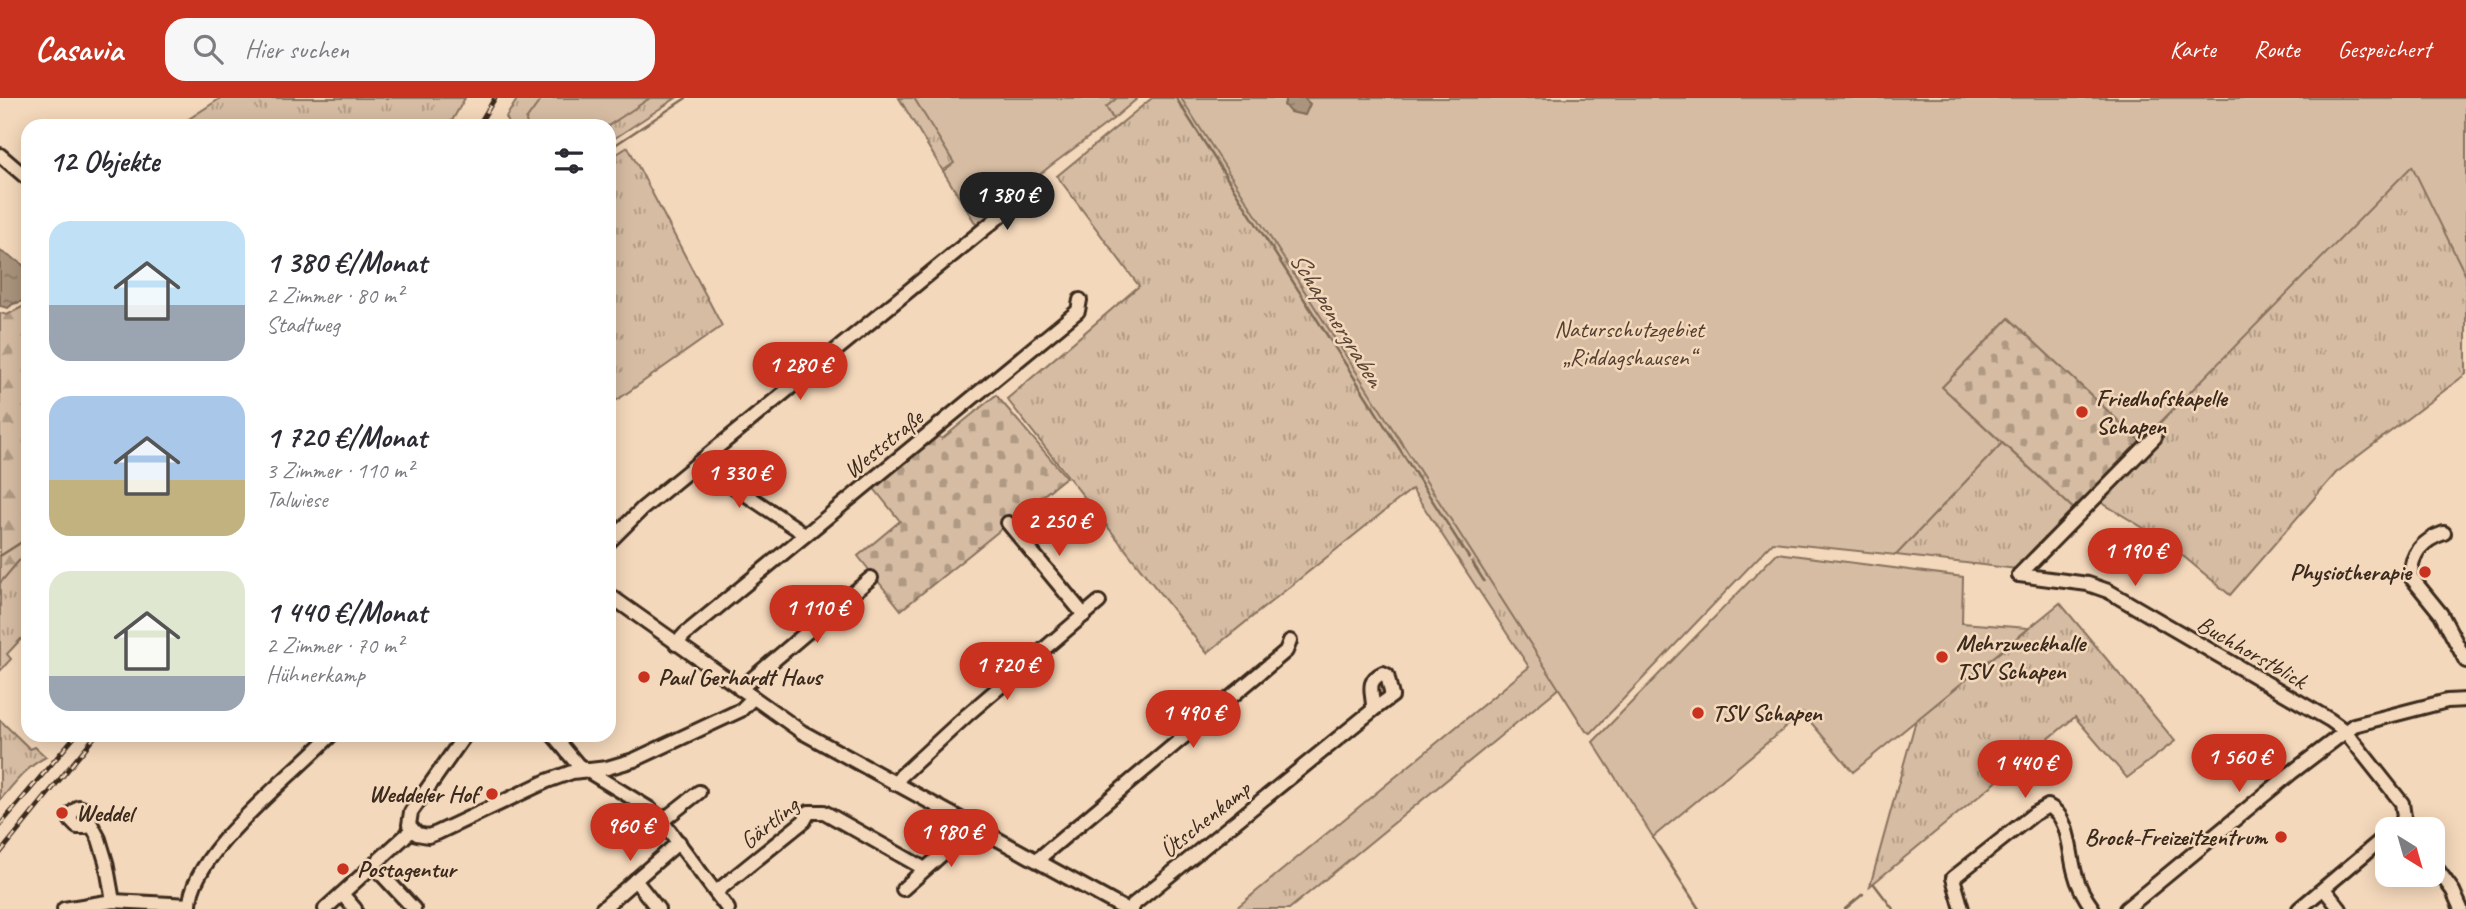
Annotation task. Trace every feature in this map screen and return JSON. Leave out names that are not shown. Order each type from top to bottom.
[{"type":"street","points":[[0,155],[21,173]]},
{"type":"street","points":[[616,535],[642,509],[1022,198]]},
{"type":"street","name":"Weststraße","points":[[676,644],[1078,311],[1080,300]]},
{"type":"street","name":"Buchhorstblick","points":[[2155,436],[2019,575],[2088,584],[2108,591],[2345,731]]},
{"type":"street","points":[[702,461],[715,474],[804,536]]},
{"type":"street","points":[[1008,523],[1084,615]]},
{"type":"street","points":[[2444,533],[2429,538],[2416,553],[2411,577],[2441,614],[2466,662]]},
{"type":"street","points":[[740,689],[872,578]]},
{"type":"street","points":[[616,600],[813,739],[1125,909]]},
{"type":"street","points":[[895,784],[967,715],[1099,602]]},
{"type":"street","points":[[1037,860],[1286,651],[1290,641]]},
{"type":"street","points":[[460,742],[411,812],[409,825],[412,830],[423,835],[437,833],[547,781],[572,772],[607,768],[634,760],[741,710],[753,698]]},
{"type":"street","points":[[2126,909],[2354,725],[2447,701],[2466,700]]},
{"type":"street","name":"Ütschenkamp","points":[[1132,909],[1134,904],[1373,710]]},
{"type":"street","points":[[2345,731],[2402,803],[2404,817]]},
{"type":"street","points":[[65,909],[113,901],[190,907],[193,890],[221,843],[324,742]]},
{"type":"street","points":[[559,742],[586,770],[650,809],[679,842],[729,909]]},
{"type":"street","points":[[662,821],[699,792]]},
{"type":"street","points":[[1962,909],[1953,878],[2048,806],[2053,808],[2063,826],[2078,884],[2093,909]]},
{"type":"street","name":"Gärtling","points":[[716,892],[804,821],[810,812],[824,812],[925,869]]},
{"type":"street","points":[[90,822],[106,862],[113,901]]},
{"type":"street","points":[[903,889],[950,848],[970,824]]},
{"type":"street","points":[[325,909],[412,830]]},
{"type":"street","points":[[602,909],[679,842]]},
{"type":"street","points":[[2299,909],[2375,845]]},
{"type":"street","points":[[373,865],[414,909]]},
{"type":"street","points":[[2445,878],[2461,909]]},
{"type":"street","points":[[635,880],[658,909]]},
{"type":"street","points":[[2324,889],[2340,909]]},
{"type":"street","points":[[342,894],[355,909]]},
{"type":"green space","points":[[221,98],[465,98],[453,119],[189,119]]},
{"type":"green space","points":[[518,98],[676,98],[616,137],[616,119],[506,117]]},
{"type":"green space","points":[[542,98],[650,98],[616,121],[527,119]]},
{"type":"green space","points":[[899,98],[1045,98],[943,171]]},
{"type":"green space","points":[[914,98],[1117,98],[1106,107],[1113,119],[977,226],[943,171],[954,163]]},
{"type":"green space","points":[[1101,98],[1138,98],[1113,119]]},
{"type":"green space","points":[[1152,98],[1753,98],[1774,538],[1586,731],[1559,688],[1289,909],[1235,909],[1529,667],[1412,489],[1207,653],[1007,399],[1139,286],[1057,176]]},
{"type":"green space","name":"Naturschutzgebiet „Riddagshausen“","points":[[1181,98],[2466,98],[2466,276],[2412,166],[2141,442],[2009,318],[1942,387],[2002,443],[1896,555],[1773,542],[1591,733],[1586,731]]},
{"type":"green space","points":[[2466,98],[2466,374],[2336,473],[2230,595],[2165,541],[2097,500],[2017,569],[1896,555],[2002,443],[2075,510],[2140,443],[2009,318]]},
{"type":"green space","points":[[628,147],[722,326],[617,400],[616,398],[616,155]]},
{"type":"green space","points":[[21,308],[21,558],[0,583],[0,313],[7,315]]},
{"type":"green space","points":[[2009,318],[2141,442],[2075,510],[1942,387]]},
{"type":"green space","points":[[996,395],[1066,477],[901,610],[858,556],[900,521],[872,486],[936,433],[942,439]]},
{"type":"green space","points":[[1777,553],[1963,577],[1962,623],[2029,628],[1853,772],[1803,713],[1653,837],[1593,742]]},
{"type":"green space","points":[[21,558],[21,639],[7,654],[11,659],[0,671],[0,583]]},
{"type":"green space","points":[[2060,603],[2175,741],[2127,778],[2075,717],[1870,886],[1916,720]]},
{"type":"green space","points":[[0,720],[21,742],[30,749],[35,747],[46,757],[26,771],[0,800]]},
{"type":"water","points":[[1286,98],[1304,98],[1310,104],[1305,115],[1290,112],[1284,105]]},
{"type":"water","points":[[0,251],[21,263],[21,302],[8,308],[0,306]]},
{"type":"waterway","points":[[616,144],[686,98]]},
{"type":"waterway","name":"Schapenergraben","points":[[1176,98],[1469,558]]},
{"type":"waterway","points":[[0,556],[21,542]]},
{"type":"waterway","name":"Schapenergraben","points":[[1472,562],[1484,581]]},
{"type":"waterway","name":"Schapenergraben","points":[[1653,838],[1699,909]]},
{"type":"waterway","name":"Schapenergraben","points":[[1874,884],[1893,909]]},
{"type":"waterway","name":"Schapenergraben","points":[[1845,909],[1863,894]]},
{"type":"railway","points":[[482,119],[495,98]]},
{"type":"railway","points":[[0,825],[70,742]]},
{"type":"railway","points":[[0,853],[90,742]]},
{"type":"place","name":"Friedhofskapelle Schapen","points":[[2082,412]]},
{"type":"place","name":"Physiotherapie","points":[[2425,572]]},
{"type":"place","name":"Mehrzweckhalle TSV Schapen","points":[[1942,657]]},
{"type":"place","name":"Paul Gerhardt Haus","points":[[644,677]]},
{"type":"place","name":"TSV Schapen","points":[[1698,713]]},
{"type":"place","name":"Weddeler Hof","points":[[492,794]]},
{"type":"place","name":"Weddel","points":[[62,813]]},
{"type":"place","name":"Brock-Freizeitzentrum","points":[[2281,837]]},
{"type":"place","name":"Postagentur","points":[[343,869]]}]
